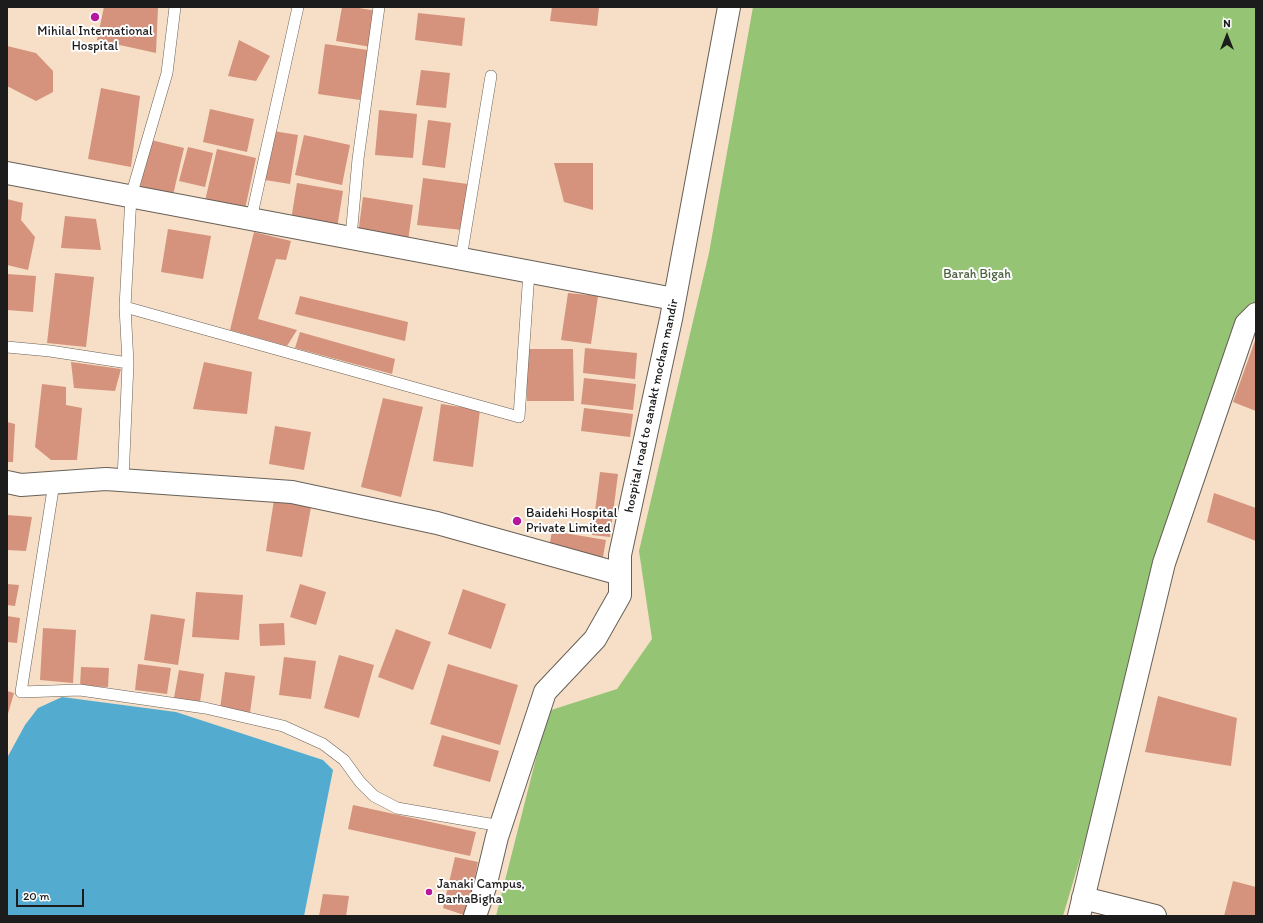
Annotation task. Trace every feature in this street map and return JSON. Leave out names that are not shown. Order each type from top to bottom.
[{"type":"street","name":"hospital road to sanakt mochan mandir","points":[[475,916],[485,887],[501,826],[545,692],[595,639],[620,595],[620,555],[674,299],[729,7]]},
{"type":"street","points":[[7,172],[674,299]]},
{"type":"street","points":[[1155,916],[1081,907],[1164,563],[1246,324],[1256,314]]},
{"type":"street","points":[[7,482],[21,486],[106,479],[292,492],[437,523],[620,574]]},
{"type":"lane","points":[[123,480],[128,362],[125,307],[132,196],[167,73],[175,7]]},
{"type":"lane","points":[[251,218],[298,7]]},
{"type":"lane","points":[[351,237],[358,159],[380,7]]},
{"type":"lane","points":[[461,258],[491,76]]},
{"type":"lane","points":[[125,307],[519,417],[529,272]]},
{"type":"lane","points":[[7,347],[50,351],[128,362]]},
{"type":"lane","points":[[54,483],[21,692],[80,690],[205,708],[283,726],[323,744],[344,760],[360,782],[374,796],[397,808],[501,826]]},
{"type":"green space","name":"Barah Bigah","points":[[753,7],[1256,7],[1256,305],[1144,642],[1063,916],[496,916],[548,711],[617,689],[652,639],[639,551],[709,253]]},
{"type":"water","points":[[62,697],[176,712],[323,760],[333,770],[304,916],[7,916],[7,758],[25,725],[38,708]]},
{"type":"building","points":[[104,7],[158,7],[156,53],[97,40]]},
{"type":"building","points":[[342,7],[353,7],[377,11],[371,47],[336,41]]},
{"type":"building","points":[[552,7],[599,7],[597,26],[550,21]]},
{"type":"building","points":[[418,13],[465,18],[462,46],[415,40]]},
{"type":"building","points":[[239,40],[270,56],[256,81],[228,76]]},
{"type":"building","points":[[325,44],[368,50],[360,100],[318,94]]},
{"type":"building","points":[[7,46],[36,53],[53,71],[53,92],[36,101],[7,86]]},
{"type":"building","points":[[421,70],[450,73],[446,108],[416,105]]},
{"type":"building","points":[[101,88],[140,96],[131,167],[88,159]]},
{"type":"building","points":[[210,109],[254,119],[247,152],[203,142]]},
{"type":"building","points":[[379,110],[417,114],[413,158],[375,155]]},
{"type":"building","points":[[428,120],[451,123],[445,168],[422,165]]},
{"type":"building","points":[[273,131],[298,135],[290,184],[265,180]]},
{"type":"building","points":[[304,135],[350,145],[342,185],[295,175]]},
{"type":"building","points":[[151,140],[184,148],[173,195],[140,187]]},
{"type":"building","points":[[188,147],[213,153],[205,187],[179,181]]},
{"type":"building","points":[[217,149],[256,158],[245,209],[205,201]]},
{"type":"building","points":[[554,163],[593,163],[593,210],[564,202]]},
{"type":"building","points":[[423,178],[468,184],[462,230],[417,225]]},
{"type":"building","points":[[297,183],[343,191],[337,228],[291,220]]},
{"type":"building","points":[[363,197],[413,205],[408,241],[358,234]]},
{"type":"building","points":[[7,199],[23,203],[21,220],[35,237],[28,270],[7,265]]},
{"type":"building","points":[[65,216],[96,219],[101,250],[61,248]]},
{"type":"building","points":[[168,229],[211,236],[203,279],[161,272]]},
{"type":"building","points":[[254,232],[291,241],[286,260],[276,259],[258,319],[297,330],[287,346],[230,330]]},
{"type":"building","points":[[55,273],[94,277],[86,347],[47,343]]},
{"type":"building","points":[[7,274],[36,276],[33,312],[7,310]]},
{"type":"building","points":[[568,293],[598,296],[591,344],[561,340]]},
{"type":"building","points":[[300,296],[408,322],[405,341],[295,314]]},
{"type":"building","points":[[300,332],[395,359],[392,374],[295,348]]},
{"type":"building","points":[[1256,338],[1256,411],[1233,402]]},
{"type":"building","points":[[585,348],[637,353],[635,379],[583,373]]},
{"type":"building","points":[[527,349],[573,349],[574,401],[527,401]]},
{"type":"building","points":[[71,362],[121,369],[115,391],[74,388]]},
{"type":"building","points":[[204,362],[252,372],[247,414],[193,409]]},
{"type":"building","points":[[584,378],[636,384],[633,410],[581,404]]},
{"type":"building","points":[[42,384],[66,387],[66,405],[82,408],[77,460],[51,460],[35,447]]},
{"type":"building","points":[[383,398],[423,407],[401,497],[361,487]]},
{"type":"building","points":[[441,404],[480,410],[473,467],[433,461]]},
{"type":"building","points":[[584,408],[633,414],[630,437],[581,431]]},
{"type":"building","points":[[7,422],[15,424],[13,462],[7,462]]},
{"type":"building","points":[[275,426],[311,432],[304,470],[269,464]]},
{"type":"building","points":[[600,472],[618,474],[610,537],[592,535]]},
{"type":"building","points":[[1214,493],[1256,508],[1256,541],[1207,522]]},
{"type":"building","points":[[274,500],[311,507],[302,557],[266,551]]},
{"type":"building","points":[[7,515],[32,517],[26,551],[7,550]]},
{"type":"building","points":[[552,531],[606,540],[603,557],[549,548]]},
{"type":"building","points":[[7,584],[19,585],[15,606],[7,605]]},
{"type":"building","points":[[300,584],[326,592],[316,625],[290,617]]},
{"type":"building","points":[[463,589],[506,604],[491,649],[448,634]]},
{"type":"building","points":[[196,592],[243,595],[239,640],[192,637]]},
{"type":"building","points":[[151,614],[185,619],[178,665],[144,660]]},
{"type":"building","points":[[7,616],[20,618],[17,643],[7,642]]},
{"type":"building","points":[[284,623],[285,645],[260,646],[259,624]]},
{"type":"building","points":[[43,628],[76,630],[73,683],[40,680]]},
{"type":"building","points":[[396,629],[431,642],[413,690],[378,677]]},
{"type":"building","points":[[339,655],[374,665],[359,718],[324,708]]},
{"type":"building","points":[[284,657],[316,661],[311,699],[279,695]]},
{"type":"building","points":[[138,664],[171,668],[167,694],[135,690]]},
{"type":"building","points":[[448,664],[518,685],[500,745],[430,724]]},
{"type":"building","points":[[81,667],[109,668],[108,687],[80,686]]},
{"type":"building","points":[[179,670],[204,674],[200,702],[174,698]]},
{"type":"building","points":[[225,672],[255,676],[250,713],[220,709]]},
{"type":"building","points":[[7,691],[14,693],[7,717]]},
{"type":"building","points":[[1158,696],[1237,718],[1231,766],[1145,752]]},
{"type":"building","points":[[442,735],[499,751],[490,782],[433,766]]},
{"type":"building","points":[[353,805],[476,832],[470,856],[348,829]]},
{"type":"building","points":[[455,857],[478,862],[467,916],[443,908]]},
{"type":"building","points":[[1233,881],[1256,887],[1256,916],[1224,916]]},
{"type":"building","points":[[323,894],[349,896],[346,916],[319,916]]},
{"type":"place","name":"Mihilal International Hospital","points":[[95,17]]},
{"type":"place","name":"Baidehi Hospital Private Limited","points":[[517,521]]},
{"type":"place","name":"Janaki Campus, BarhaBigha","points":[[429,892]]}]
